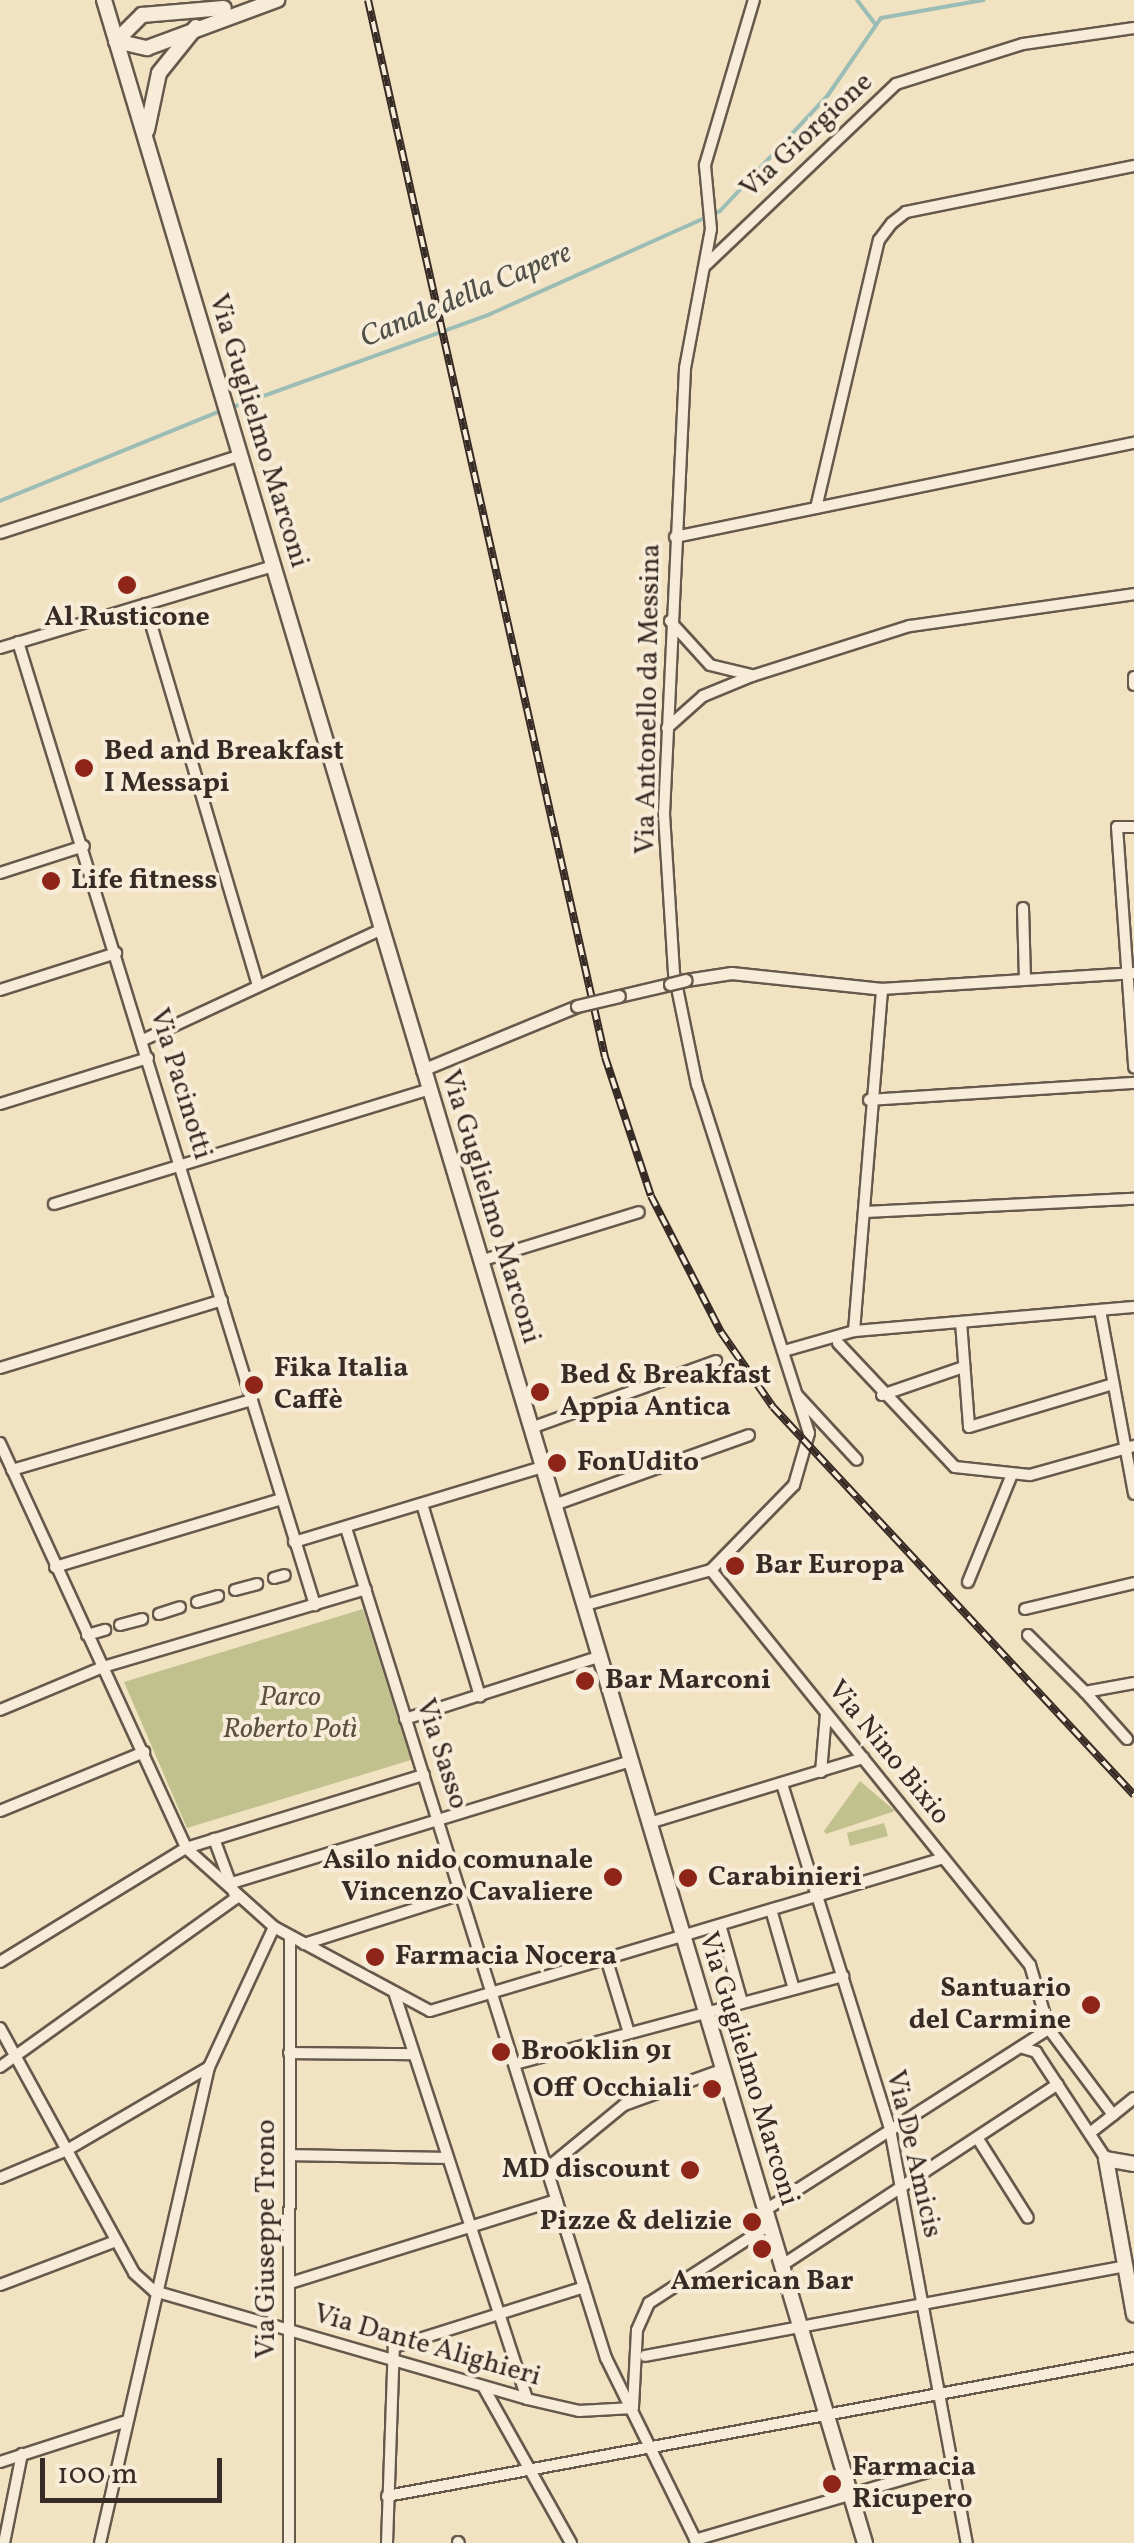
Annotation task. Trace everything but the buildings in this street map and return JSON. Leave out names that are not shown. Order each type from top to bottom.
[{"type":"main road","name":"Via Guglielmo Marconi","points":[[104,0],[864,2543]]},
{"type":"main road","points":[[156,0],[181,12]]},
{"type":"main road","points":[[116,42],[148,48],[199,23],[277,0]]},
{"type":"main road","points":[[116,42],[142,15],[250,6]]},
{"type":"main road","points":[[146,141],[159,73],[199,23]]},
{"type":"main road","points":[[1134,2164],[1106,2159],[1134,2315]]},
{"type":"street","name":"Via Antonello da Messina","points":[[710,1570],[794,1484],[808,1433],[697,1085],[674,973],[667,728],[685,368],[711,229],[705,165],[754,0]]},
{"type":"street","name":"Via Giorgione","points":[[704,267],[883,90],[1023,44],[1134,28]]},
{"type":"street","points":[[816,508],[879,240],[892,223],[906,212],[1134,166]]},
{"type":"street","points":[[675,537],[1134,442]]},
{"type":"street","points":[[0,533],[240,456]]},
{"type":"street","points":[[0,648],[273,566]]},
{"type":"street","points":[[667,728],[704,696],[752,676],[910,626],[1134,594]]},
{"type":"street","points":[[146,604],[258,986]]},
{"type":"street","points":[[670,621],[710,665],[752,676]]},
{"type":"street","name":"Via Pacinotti","points":[[18,642],[182,1164],[314,1605]]},
{"type":"street","points":[[1134,677],[1134,685]]},
{"type":"street","points":[[1134,827],[1117,827],[1131,973],[1134,1067]]},
{"type":"street","points":[[0,873],[84,846]]},
{"type":"street","points":[[1023,908],[1025,980]]},
{"type":"street","points":[[143,1040],[382,929]]},
{"type":"street","points":[[0,990],[116,954]]},
{"type":"street","points":[[422,1070],[577,1006],[730,973],[882,989],[1131,973]]},
{"type":"street","points":[[854,1332],[865,1212],[869,1100],[882,989]]},
{"type":"street","points":[[0,1104],[148,1058]]},
{"type":"street","points":[[869,1100],[1134,1083]]},
{"type":"street","points":[[54,1204],[428,1090]]},
{"type":"street","points":[[865,1212],[1134,1200]]},
{"type":"street","points":[[480,1261],[640,1212]]},
{"type":"street","points":[[0,1368],[222,1300]]},
{"type":"street","points":[[784,1351],[838,1342],[854,1332],[1134,1307]]},
{"type":"street","points":[[1100,1310],[1120,1451],[1134,1494]]},
{"type":"street","points":[[961,1322],[969,1428],[980,1430],[1110,1385]]},
{"type":"street","points":[[838,1342],[882,1395],[955,1466],[1012,1474],[1134,1446]]},
{"type":"street","points":[[531,1428],[716,1362]]},
{"type":"street","points":[[882,1395],[964,1367]]},
{"type":"street","points":[[796,1394],[858,1460]]},
{"type":"street","points":[[12,1470],[252,1400]]},
{"type":"street","points":[[554,1505],[749,1435]]},
{"type":"street","points":[[0,1443],[186,1848],[236,1898],[274,1927],[430,2011],[772,1914],[944,1858]]},
{"type":"street","points":[[294,1542],[543,1466]]},
{"type":"street","points":[[968,1582],[1012,1474]]},
{"type":"street","points":[[55,1567],[282,1499]]},
{"type":"street","points":[[422,1504],[480,1696]]},
{"type":"street","name":"Via Sasso","points":[[346,1528],[584,2286],[633,2408]]},
{"type":"street","points":[[585,1605],[710,1570]]},
{"type":"street","name":"Via Nino Bixio","points":[[710,1570],[1030,1965],[1049,2029]]},
{"type":"street","points":[[1025,1609],[1134,1583]]},
{"type":"street","points":[[235,1590],[256,1584]]},
{"type":"street","points":[[0,1710],[102,1668],[366,1589]]},
{"type":"street","points":[[196,1602],[218,1596]]},
{"type":"street","points":[[158,1614],[180,1607]]},
{"type":"street","points":[[120,1625],[142,1619]]},
{"type":"street","points":[[87,1635],[104,1630]]},
{"type":"street","points":[[1028,1635],[1127,1738]]},
{"type":"street","points":[[406,1719],[600,1656]]},
{"type":"street","points":[[1085,1692],[1134,1683]]},
{"type":"street","points":[[821,1772],[826,1713]]},
{"type":"street","points":[[0,1812],[144,1752]]},
{"type":"street","points":[[650,1823],[863,1758]]},
{"type":"street","points":[[235,1882],[631,1761]]},
{"type":"street","points":[[0,1962],[186,1848],[424,1774]]},
{"type":"street","name":"Via De Amicis","points":[[782,1784],[890,2129],[967,2543]]},
{"type":"street","points":[[214,1839],[235,1882],[236,1898]]},
{"type":"street","points":[[304,1944],[462,1894]]},
{"type":"street","points":[[0,2067],[236,1898]]},
{"type":"street","points":[[772,1914],[794,1989]]},
{"type":"street","points":[[100,2543],[154,2291],[210,2067],[274,1927]]},
{"type":"street","points":[[721,1928],[742,2002]]},
{"type":"street","name":"Via Giuseppe Trono","points":[[289,2543],[290,1936]]},
{"type":"street","points":[[607,1961],[629,2033]]},
{"type":"street","points":[[515,2064],[842,1976]]},
{"type":"street","points":[[394,1992],[444,2158],[526,2399]]},
{"type":"street","points":[[0,2028],[116,2241],[154,2291]]},
{"type":"street","points":[[951,2465],[696,2542],[633,2408],[637,2330],[649,2304],[766,2218],[890,2129],[1049,2029],[1113,2115]]},
{"type":"street","points":[[1023,2048],[1094,2130],[1106,2159]]},
{"type":"street","points":[[289,2053],[413,2054]]},
{"type":"street","points":[[0,2178],[67,2150],[210,2067]]},
{"type":"street","points":[[546,2169],[644,2096],[721,2070]]},
{"type":"street","points":[[780,2266],[901,2191],[1058,2084]]},
{"type":"street","points":[[1094,2130],[1134,2098]]},
{"type":"street","points":[[978,2139],[1028,2218]]},
{"type":"street","points":[[290,2155],[444,2158]]},
{"type":"street","points":[[290,2283],[556,2200]]},
{"type":"street","points":[[0,2285],[116,2241]]},
{"type":"street","points":[[645,2356],[1125,2266]]},
{"type":"street","points":[[387,2543],[388,2360],[394,2347],[584,2286]]},
{"type":"street","name":"Via Dante Alighieri","points":[[154,2291],[526,2399],[579,2411],[633,2408]]},
{"type":"street","points":[[388,2496],[528,2467],[1134,2358]]},
{"type":"street","points":[[484,2388],[571,2543]]},
{"type":"street","points":[[0,2462],[127,2421]]},
{"type":"street","points":[[4,2543],[22,2454]]},
{"type":"green space","name":"Parco Roberto Potì","points":[[363,1609],[411,1760],[187,1828],[124,1682]]},
{"type":"green space","points":[[860,1781],[895,1811],[826,1834],[824,1831]]},
{"type":"green space","points":[[884,1823],[888,1836],[850,1846],[847,1833]]},
{"type":"waterway","points":[[857,0],[876,25]]},
{"type":"waterway","name":"Canale della Capere","points":[[230,408],[488,315],[720,211],[828,95],[881,18],[983,0]]},
{"type":"waterway","points":[[0,501],[221,411]]},
{"type":"railway","points":[[368,0],[605,1057],[651,1196],[721,1332],[773,1407],[1134,1795]]},
{"type":"place","name":"Al Rusticone","points":[[127,585]]},
{"type":"place","name":"Bed and Breakfast I Messapi","points":[[84,768]]},
{"type":"place","name":"Life fitness","points":[[51,881]]},
{"type":"place","name":"Fika Italia Caffè","points":[[254,1385]]},
{"type":"place","name":"Bed & Breakfast Appia Antica","points":[[540,1392]]},
{"type":"place","name":"FonUdito","points":[[557,1463]]},
{"type":"place","name":"Bar Europa","points":[[735,1566]]},
{"type":"place","name":"Bar Marconi","points":[[585,1681]]},
{"type":"place","name":"Asilo nido comunale Vincenzo Cavaliere","points":[[613,1877]]},
{"type":"place","name":"Carabinieri","points":[[688,1878]]},
{"type":"place","name":"Farmacia Nocera","points":[[375,1957]]},
{"type":"place","name":"Santuario del Carmine","points":[[1091,2005]]},
{"type":"place","name":"Brooklin 91","points":[[501,2052]]},
{"type":"place","name":"Off Occhiali","points":[[712,2089]]},
{"type":"place","name":"MD discount","points":[[690,2170]]},
{"type":"place","name":"Pizze & delizie","points":[[752,2222]]},
{"type":"place","name":"American Bar","points":[[762,2249]]},
{"type":"place","name":"Farmacia Ricupero","points":[[832,2484]]}]
